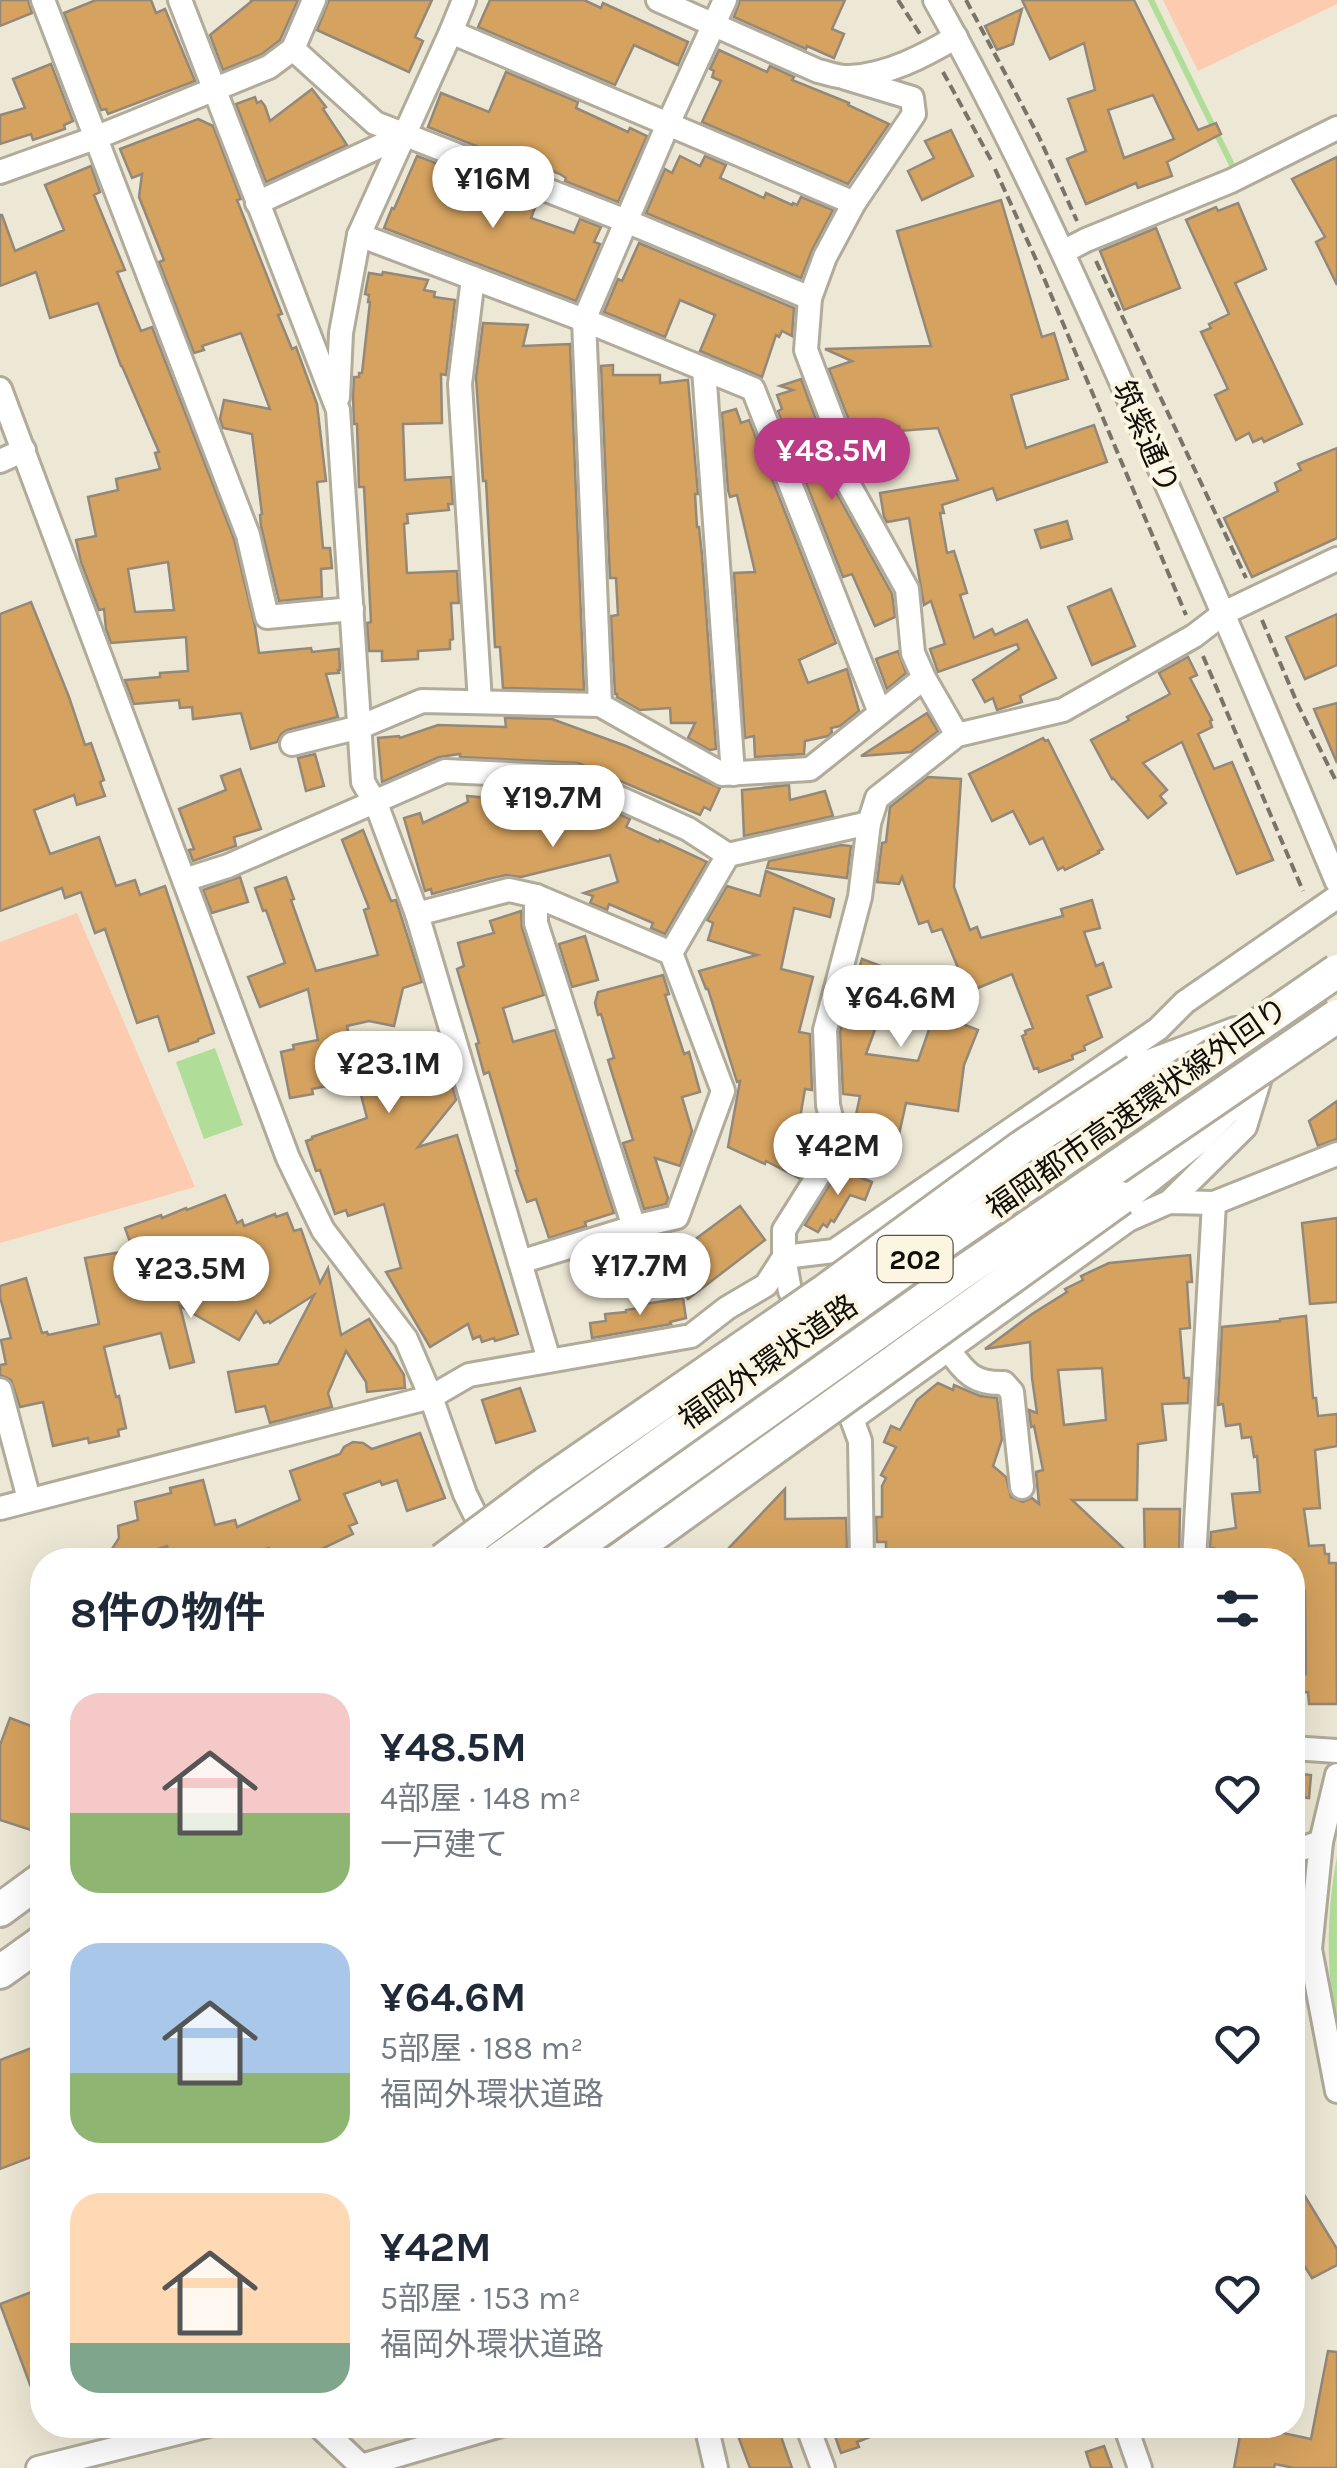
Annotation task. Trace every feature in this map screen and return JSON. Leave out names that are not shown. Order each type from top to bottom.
[{"type":"highway","name":"福岡外環状道路","points":[[513,1548],[810,1332],[1239,1033],[1337,959]]},
{"type":"highway","name":"福岡都市高速環状線外回り","points":[[513,1548],[951,1236],[1337,970]]},
{"type":"highway","name":"福岡外環状道路","points":[[591,1548],[1337,1018]]},
{"type":"highway","points":[[575,1548],[960,1274],[1337,1018]]},
{"type":"highway","points":[[459,1548],[1022,1147],[1138,1070],[1239,1033]]},
{"type":"highway","points":[[636,1548],[1121,1198],[1196,1138],[1263,1070]]},
{"type":"highway","points":[[653,1548],[685,1525],[744,1471]]},
{"type":"highway","points":[[0,1910],[30,1887]]},
{"type":"highway","points":[[0,1922],[30,1901]]},
{"type":"highway","points":[[0,1962],[30,1941]]},
{"type":"highway","points":[[0,1972],[30,1951]]},
{"type":"street","points":[[43,0],[248,536],[267,617],[352,609]]},
{"type":"street","points":[[180,0],[338,410]]},
{"type":"street","points":[[0,172],[268,67],[293,49],[314,0]]},
{"type":"street","points":[[464,0],[359,235],[341,333],[338,410],[363,782],[374,801],[416,914],[549,1360]]},
{"type":"street","points":[[658,0],[818,71],[912,98],[914,114],[854,203],[825,258],[810,298],[806,350],[840,440],[844,476],[907,590],[913,654],[958,735]]},
{"type":"street","points":[[600,704],[584,320],[725,0]]},
{"type":"street","name":"筑紫通り","points":[[936,0],[1063,252],[1224,612],[1337,882]]},
{"type":"street","points":[[451,32],[854,203]]},
{"type":"street","points":[[846,78],[882,72],[956,38]]},
{"type":"street","points":[[293,49],[375,123],[810,298]]},
{"type":"street","points":[[1063,252],[1230,181],[1337,128]]},
{"type":"street","points":[[257,203],[404,135]]},
{"type":"street","points":[[359,235],[753,389],[880,713]]},
{"type":"street","points":[[473,278],[460,384],[480,702]]},
{"type":"street","points":[[704,369],[733,774]]},
{"type":"street","points":[[0,389],[288,1158],[323,1230],[406,1339],[465,1494],[490,1548]]},
{"type":"street","points":[[0,461],[24,450]]},
{"type":"street","points":[[862,1548],[860,1440],[790,1291],[784,1230],[823,1168],[836,1139],[828,1106],[825,1030],[860,897],[869,823],[877,798],[958,735],[1063,710],[1194,636],[1224,612],[1337,560]]},
{"type":"street","points":[[292,744],[360,727],[422,702],[600,704],[722,774],[810,769],[924,678]]},
{"type":"street","points":[[184,880],[228,866],[445,771],[573,777],[688,829],[728,854],[869,823]]},
{"type":"street","points":[[671,953],[728,854]]},
{"type":"street","points":[[416,914],[509,890],[536,896],[671,953],[723,1092],[677,1217],[520,1262]]},
{"type":"street","points":[[536,896],[536,922],[634,1227]]},
{"type":"street","points":[[784,1256],[834,1251],[1158,1029],[1185,1002],[1337,897]]},
{"type":"street","points":[[852,1419],[1128,1220],[1169,1202],[1244,1128],[1263,1070]]},
{"type":"street","points":[[1169,1202],[1214,1203],[1337,1154]]},
{"type":"street","points":[[1195,1548],[1214,1203]]},
{"type":"street","points":[[0,1508],[431,1397],[469,1374],[692,1336],[727,1308],[766,1285],[784,1256]]},
{"type":"street","points":[[948,1349],[973,1377],[986,1383],[1004,1383],[1012,1392],[1022,1487]]},
{"type":"street","points":[[0,1390],[29,1499]]},
{"type":"street","points":[[1305,1749],[1337,1752]]},
{"type":"street","points":[[1336,2087],[1310,1949],[1321,1842],[1337,1775]]},
{"type":"street","points":[[1305,1848],[1321,1842]]},
{"type":"street","points":[[38,2468],[157,2438]]},
{"type":"street","points":[[331,2438],[361,2467],[458,2438]]},
{"type":"street","points":[[709,2438],[716,2468]]},
{"type":"street","points":[[812,2438],[823,2468]]},
{"type":"street","points":[[1130,2438],[1140,2468]]},
{"type":"path","points":[[898,0],[932,52],[1008,196],[1311,916]]},
{"type":"path","points":[[966,0],[1039,137],[1255,597],[1298,705],[1337,784]]},
{"type":"shaded area","points":[[1163,0],[1337,0],[1337,4],[1198,71]]},
{"type":"shaded area","points":[[77,913],[195,1187],[0,1243],[0,942]]},
{"type":"shaded area","points":[[215,1048],[243,1125],[204,1139],[176,1062]]},
{"type":"shaded area","points":[[1337,1856],[1337,2032],[1329,1944]]},
{"type":"building","points":[[0,0],[28,0],[32,13],[0,26]]},
{"type":"building","points":[[96,0],[151,0],[156,13],[165,9],[195,81],[108,114],[106,109],[101,110],[64,13]]},
{"type":"building","points":[[250,0],[298,0],[280,40],[262,54],[223,70],[210,35]]},
{"type":"building","points":[[329,0],[432,0],[415,37],[423,41],[409,72],[317,30]]},
{"type":"building","points":[[490,0],[584,0],[601,8],[603,3],[688,42],[678,65],[634,45],[615,85],[478,27]]},
{"type":"building","points":[[740,0],[845,0],[832,29],[844,34],[834,58],[734,17]]},
{"type":"building","points":[[1022,0],[1134,0],[1198,130],[1216,123],[1221,134],[1167,162],[1172,176],[1138,188],[1136,183],[1086,204],[1067,159],[1086,151],[1068,99],[1095,90],[1084,43],[1050,59]],"holes":[[[1153,95],[1174,139],[1124,158],[1108,110]]]},
{"type":"building","points":[[1022,9],[1013,44],[997,50],[985,26]]},
{"type":"building","points":[[719,50],[767,72],[770,66],[889,124],[848,184],[702,122],[721,81],[712,77],[714,71],[710,69]]},
{"type":"building","points":[[51,64],[73,121],[64,125],[65,129],[33,140],[31,134],[0,144],[0,115],[25,108],[13,79]]},
{"type":"building","points":[[506,72],[578,102],[576,108],[628,132],[630,128],[647,136],[618,202],[521,158],[519,163],[428,127],[441,93],[489,112]]},
{"type":"building","points":[[312,89],[347,145],[266,182],[236,104],[255,97],[257,103],[261,101],[265,106],[270,121]]},
{"type":"building","points":[[198,119],[213,126],[282,314],[278,315],[292,349],[296,347],[317,404],[326,481],[317,482],[323,548],[330,548],[332,568],[321,569],[322,597],[279,601],[261,526],[252,434],[223,428],[220,419],[224,400],[270,409],[241,333],[202,346],[204,350],[194,353],[139,197],[142,174],[132,178],[120,149]]},
{"type":"building","points":[[951,130],[973,176],[922,200],[908,171],[934,158],[925,141]]},
{"type":"building","points":[[417,156],[446,167],[443,174],[493,196],[496,189],[536,205],[531,218],[574,233],[580,219],[601,227],[594,242],[600,244],[576,301],[384,228]]},
{"type":"building","points":[[680,156],[700,166],[705,156],[726,165],[720,178],[764,198],[766,193],[797,205],[801,197],[833,210],[801,278],[646,213],[665,169],[672,173]]},
{"type":"building","points":[[1337,157],[1337,285],[1316,242],[1325,237],[1292,179]]},
{"type":"building","points":[[91,166],[100,192],[94,195],[125,270],[117,272],[141,331],[152,327],[234,539],[259,653],[339,649],[339,673],[326,674],[338,717],[287,730],[277,742],[251,749],[241,713],[193,719],[192,707],[180,708],[179,700],[134,704],[125,680],[188,671],[186,637],[111,643],[104,609],[99,610],[76,540],[96,536],[88,497],[118,490],[116,479],[160,469],[155,453],[159,452],[98,303],[50,318],[36,272],[0,286],[0,215],[15,251],[64,230],[45,185]],"holes":[[[168,562],[174,610],[135,612],[128,569]]]},
{"type":"building","points":[[1001,200],[1042,337],[1054,333],[1068,379],[1011,395],[1026,448],[1094,425],[1107,462],[997,500],[993,488],[942,505],[947,553],[954,551],[967,593],[960,595],[974,638],[992,629],[995,635],[1027,620],[1056,678],[1020,696],[1022,702],[997,710],[993,698],[985,702],[973,680],[1019,649],[1017,644],[938,672],[930,649],[945,644],[931,601],[924,605],[909,518],[887,522],[884,517],[880,493],[958,480],[938,428],[852,428],[829,369],[852,361],[825,349],[931,346],[897,231]]},
{"type":"building","points":[[1238,203],[1266,269],[1235,283],[1302,424],[1264,442],[1262,438],[1253,442],[1249,433],[1236,440],[1215,395],[1228,389],[1201,332],[1229,314],[1186,220],[1216,207],[1218,211]]},
{"type":"building","points":[[1156,228],[1180,288],[1124,310],[1100,251]]},
{"type":"building","points":[[639,243],[794,308],[792,336],[782,331],[779,337],[776,335],[762,377],[700,351],[715,315],[680,300],[665,337],[604,312]]},
{"type":"building","points":[[369,273],[428,280],[424,290],[435,292],[434,297],[455,300],[446,375],[441,374],[442,423],[403,424],[405,480],[451,477],[453,504],[448,504],[449,510],[407,514],[408,523],[404,524],[407,573],[457,571],[459,603],[451,603],[450,649],[418,651],[418,659],[382,661],[382,651],[369,651],[364,487],[359,487],[353,396],[354,377],[362,373],[370,302],[365,294]]},
{"type":"building","points":[[483,323],[528,325],[523,346],[570,344],[584,690],[503,688],[500,647],[495,647],[476,377]]},
{"type":"building","points":[[613,365],[613,375],[660,375],[660,383],[688,380],[716,749],[710,750],[688,738],[695,723],[671,723],[670,708],[640,710],[615,694],[611,616],[618,615],[616,578],[610,578],[601,366]]},
{"type":"building","points":[[801,379],[825,444],[831,483],[892,594],[895,617],[875,626],[852,574],[843,577],[778,411],[782,409],[777,395],[793,390],[780,386]]},
{"type":"building","points":[[736,409],[741,423],[749,420],[836,643],[799,660],[808,683],[847,669],[859,711],[831,728],[828,736],[805,741],[804,754],[755,757],[754,736],[745,738],[734,573],[755,572],[737,495],[730,497],[728,490],[722,413]]},
{"type":"building","points":[[1337,448],[1337,538],[1252,577],[1224,518],[1278,491],[1275,483],[1301,470],[1298,464]]},
{"type":"building","points":[[1067,521],[1072,539],[1041,548],[1035,530]]},
{"type":"building","points":[[1111,589],[1135,646],[1092,665],[1068,607]]},
{"type":"building","points":[[31,602],[85,745],[91,743],[104,780],[100,782],[105,796],[77,805],[74,795],[34,810],[50,854],[99,837],[116,886],[135,880],[140,895],[165,886],[214,1033],[169,1051],[158,1016],[137,1023],[105,929],[95,933],[81,892],[65,898],[62,888],[0,911],[0,614]]},
{"type":"building","points":[[1337,614],[1337,665],[1305,679],[1286,637]]},
{"type":"building","points":[[898,651],[906,673],[887,689],[876,659]]},
{"type":"building","points":[[1188,657],[1197,675],[1190,678],[1212,720],[1212,727],[1198,734],[1214,769],[1232,762],[1273,860],[1237,874],[1182,742],[1143,763],[1167,790],[1160,796],[1166,803],[1148,818],[1112,779],[1091,740],[1170,694],[1159,673]]},
{"type":"building","points":[[1337,703],[1337,763],[1314,709]]},
{"type":"building","points":[[927,713],[938,731],[911,752],[861,756]]},
{"type":"building","points":[[505,718],[552,719],[626,746],[720,788],[710,810],[704,807],[700,815],[578,763],[460,754],[439,757],[382,782],[378,738],[400,738],[438,725],[506,727]]},
{"type":"building","points":[[1043,738],[1048,740],[1103,849],[1065,870],[1058,870],[1043,838],[1030,844],[1013,811],[992,821],[969,774]]},
{"type":"building","points":[[315,754],[324,786],[306,791],[298,758]]},
{"type":"building","points":[[240,769],[261,829],[234,837],[236,846],[193,861],[189,850],[194,849],[179,809],[226,790],[221,776]]},
{"type":"building","points":[[928,777],[961,779],[954,887],[970,930],[977,927],[981,938],[1063,916],[1061,909],[1092,900],[1100,928],[1084,932],[1096,966],[1103,963],[1111,987],[1087,996],[1102,1037],[1072,1055],[1073,1059],[1039,1072],[1034,1069],[1022,1036],[1033,1028],[1012,974],[968,992],[942,929],[932,932],[928,921],[919,924],[902,877],[899,884],[877,882],[890,807]]},
{"type":"building","points":[[789,785],[790,800],[825,791],[833,816],[744,836],[742,790]]},
{"type":"building","points":[[521,790],[569,792],[630,819],[626,827],[707,862],[665,934],[651,928],[653,923],[609,904],[607,910],[590,903],[593,896],[584,893],[618,882],[610,855],[521,877],[506,875],[432,894],[431,889],[425,891],[404,818],[420,813],[423,823],[468,802],[467,796],[520,801]]},
{"type":"building","points":[[363,830],[391,901],[396,900],[422,982],[403,988],[394,1026],[369,1021],[347,1026],[355,1063],[433,1037],[456,1100],[418,1147],[457,1135],[518,1334],[495,1341],[494,1338],[482,1342],[480,1336],[473,1339],[468,1324],[430,1347],[386,1272],[401,1268],[384,1204],[348,1216],[346,1210],[335,1214],[306,1141],[367,1118],[357,1080],[290,1098],[281,1052],[318,1040],[308,989],[260,1007],[248,977],[285,963],[255,888],[286,877],[316,971],[378,955],[364,910],[369,908],[342,840]]},
{"type":"building","points":[[851,846],[847,878],[767,868],[769,861]]},
{"type":"building","points":[[766,871],[834,899],[830,917],[794,908],[781,969],[813,977],[799,1032],[810,1034],[812,1090],[805,1089],[795,1147],[812,1157],[799,1178],[728,1147],[740,1081],[737,1082],[699,971],[757,955],[708,940],[713,923],[707,920],[727,886],[760,896]]},
{"type":"building","points":[[240,877],[248,902],[212,913],[203,890]]},
{"type":"building","points":[[521,911],[522,928],[544,995],[503,1008],[513,1042],[555,1030],[614,1213],[549,1238],[536,1199],[527,1202],[516,1171],[489,1072],[484,1074],[457,969],[464,966],[458,943],[494,933],[490,921]]},
{"type":"building","points":[[585,936],[598,980],[572,987],[559,944]]},
{"type":"building","points":[[862,959],[886,968],[884,973],[967,1005],[960,1023],[978,1030],[964,1065],[958,1111],[906,1103],[898,1139],[853,1129],[860,1096],[843,1094],[840,1032]],"holes":[[[882,1010],[930,1027],[918,1061],[866,1054]]]},
{"type":"building","points":[[663,975],[669,994],[665,995],[684,1054],[689,1052],[700,1092],[682,1097],[692,1131],[680,1166],[655,1158],[668,1198],[666,1204],[644,1209],[623,1143],[633,1140],[608,1060],[614,1058],[595,1003],[598,992]]},
{"type":"building","points":[[1337,1101],[1337,1139],[1318,1146],[1309,1121]]},
{"type":"building","points":[[839,1169],[872,1182],[865,1200],[850,1195],[834,1222],[831,1220],[827,1227],[823,1224],[818,1232],[805,1225]]},
{"type":"building","points":[[225,1195],[237,1223],[242,1220],[244,1226],[287,1213],[294,1231],[301,1229],[320,1283],[328,1268],[341,1335],[369,1319],[404,1375],[405,1388],[367,1392],[366,1382],[346,1351],[328,1393],[332,1407],[270,1423],[265,1406],[236,1412],[228,1372],[278,1364],[314,1295],[270,1323],[264,1323],[256,1311],[239,1340],[180,1306],[194,1362],[170,1368],[161,1333],[104,1347],[126,1428],[118,1430],[119,1436],[53,1446],[43,1402],[20,1407],[11,1380],[0,1375],[0,1365],[6,1364],[1,1340],[11,1338],[0,1286],[26,1278],[42,1333],[99,1324],[85,1258],[133,1250],[125,1228]]},
{"type":"building","points":[[740,1206],[765,1240],[688,1299],[666,1261]]},
{"type":"building","points":[[1337,1218],[1337,1302],[1310,1304],[1302,1223]]},
{"type":"building","points":[[1190,1255],[1190,1328],[1180,1329],[1184,1378],[1189,1378],[1188,1403],[1162,1404],[1166,1440],[1138,1444],[1137,1500],[1072,1500],[1123,1548],[886,1548],[886,1542],[877,1542],[876,1517],[882,1517],[882,1486],[886,1478],[881,1475],[896,1447],[884,1442],[891,1426],[900,1430],[917,1400],[938,1383],[953,1390],[954,1385],[980,1396],[997,1398],[1002,1439],[993,1466],[1006,1477],[1011,1497],[1023,1502],[1032,1498],[1039,1504],[1036,1472],[1043,1470],[1029,1410],[1037,1413],[1030,1342],[985,1349],[1067,1292],[1065,1289],[1083,1280],[1081,1276],[1109,1263]],"holes":[[[1102,1368],[1106,1420],[1064,1425],[1058,1370]]]},
{"type":"building","points":[[683,1298],[686,1318],[592,1338],[590,1323],[606,1321],[605,1314]]},
{"type":"building","points":[[1306,1316],[1318,1416],[1337,1414],[1337,1446],[1315,1450],[1320,1508],[1304,1509],[1309,1546],[1324,1545],[1329,1563],[1336,1563],[1337,1704],[1309,1704],[1305,1692],[1305,1548],[1210,1548],[1211,1532],[1236,1528],[1232,1494],[1260,1492],[1251,1437],[1242,1438],[1240,1424],[1226,1426],[1223,1404],[1218,1405],[1222,1327]]},
{"type":"building","points":[[520,1388],[535,1431],[496,1443],[482,1400]]},
{"type":"building","points":[[420,1433],[445,1498],[407,1511],[397,1480],[382,1485],[380,1481],[344,1494],[357,1523],[349,1526],[353,1534],[324,1548],[113,1548],[119,1538],[118,1526],[138,1520],[135,1502],[171,1493],[170,1488],[203,1480],[215,1525],[235,1520],[237,1527],[300,1500],[290,1471],[340,1454],[353,1442],[372,1449]]},
{"type":"building","points":[[785,1489],[785,1519],[846,1518],[847,1548],[729,1548]]},
{"type":"building","points":[[1144,1509],[1180,1509],[1179,1548],[1145,1548]]},
{"type":"building","points":[[10,1718],[30,1726],[30,1830],[0,1820],[0,1745]]},
{"type":"building","points":[[1305,1774],[1311,1775],[1309,1798],[1305,1798]]},
{"type":"building","points":[[30,2049],[30,2158],[0,2169],[0,2060]]},
{"type":"building","points":[[1305,2196],[1337,2249],[1337,2265],[1312,2278],[1305,2267]]},
{"type":"building","points":[[30,2293],[30,2384],[0,2304]]},
{"type":"building","points":[[1328,2351],[1337,2352],[1337,2468],[1275,2464],[1274,2468],[1234,2468],[1240,2438],[1311,2439]]},
{"type":"building","points":[[739,2438],[782,2438],[792,2468],[750,2468]]},
{"type":"building","points":[[836,2438],[867,2438],[857,2442],[859,2447],[841,2453]]},
{"type":"building","points":[[1104,2446],[1112,2468],[1091,2468],[1086,2452]]},
{"type":"waterway","points":[[1151,0],[1232,165]]}]
